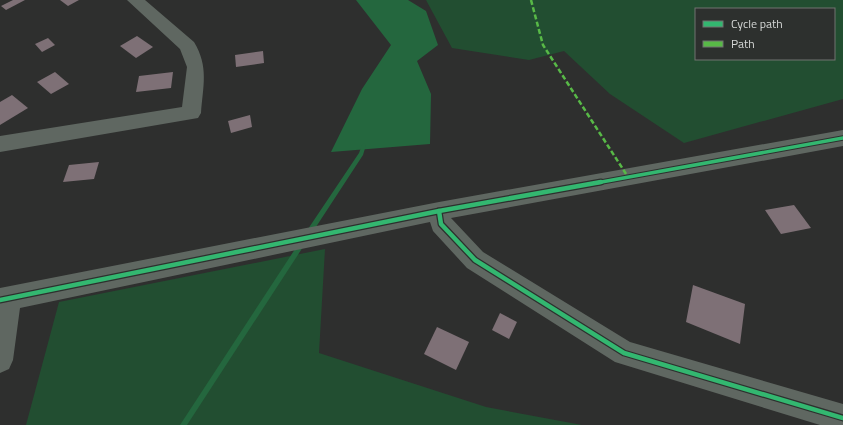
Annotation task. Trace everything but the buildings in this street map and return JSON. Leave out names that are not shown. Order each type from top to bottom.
[{"type":"street","points":[[0,144],[191,113],[196,67],[188,46],[135,0]]},
{"type":"street","points":[[0,360],[5,299],[439,211],[843,138]]},
{"type":"street","points":[[439,211],[441,224],[475,260],[624,353],[843,418]]},
{"type":"shaded area","points":[[356,0],[408,0],[426,11],[438,45],[417,61],[431,94],[430,144],[331,152],[362,89],[391,45]]},
{"type":"shaded area","points":[[426,0],[843,0],[843,99],[684,143],[610,94],[564,51],[529,60],[452,48]]},
{"type":"shaded area","points":[[325,249],[319,353],[486,407],[582,425],[26,425],[59,302]]},
{"type":"waterway","points":[[310,231],[361,154],[364,145]]},
{"type":"waterway","points":[[183,425],[301,245]]},
{"type":"marked path","points":[[531,0],[543,45],[628,177]]},
{"type":"cycle path","points":[[0,300],[439,211],[843,138]]},
{"type":"cycle path","points":[[439,211],[441,224],[475,260],[624,353],[843,418]]}]
